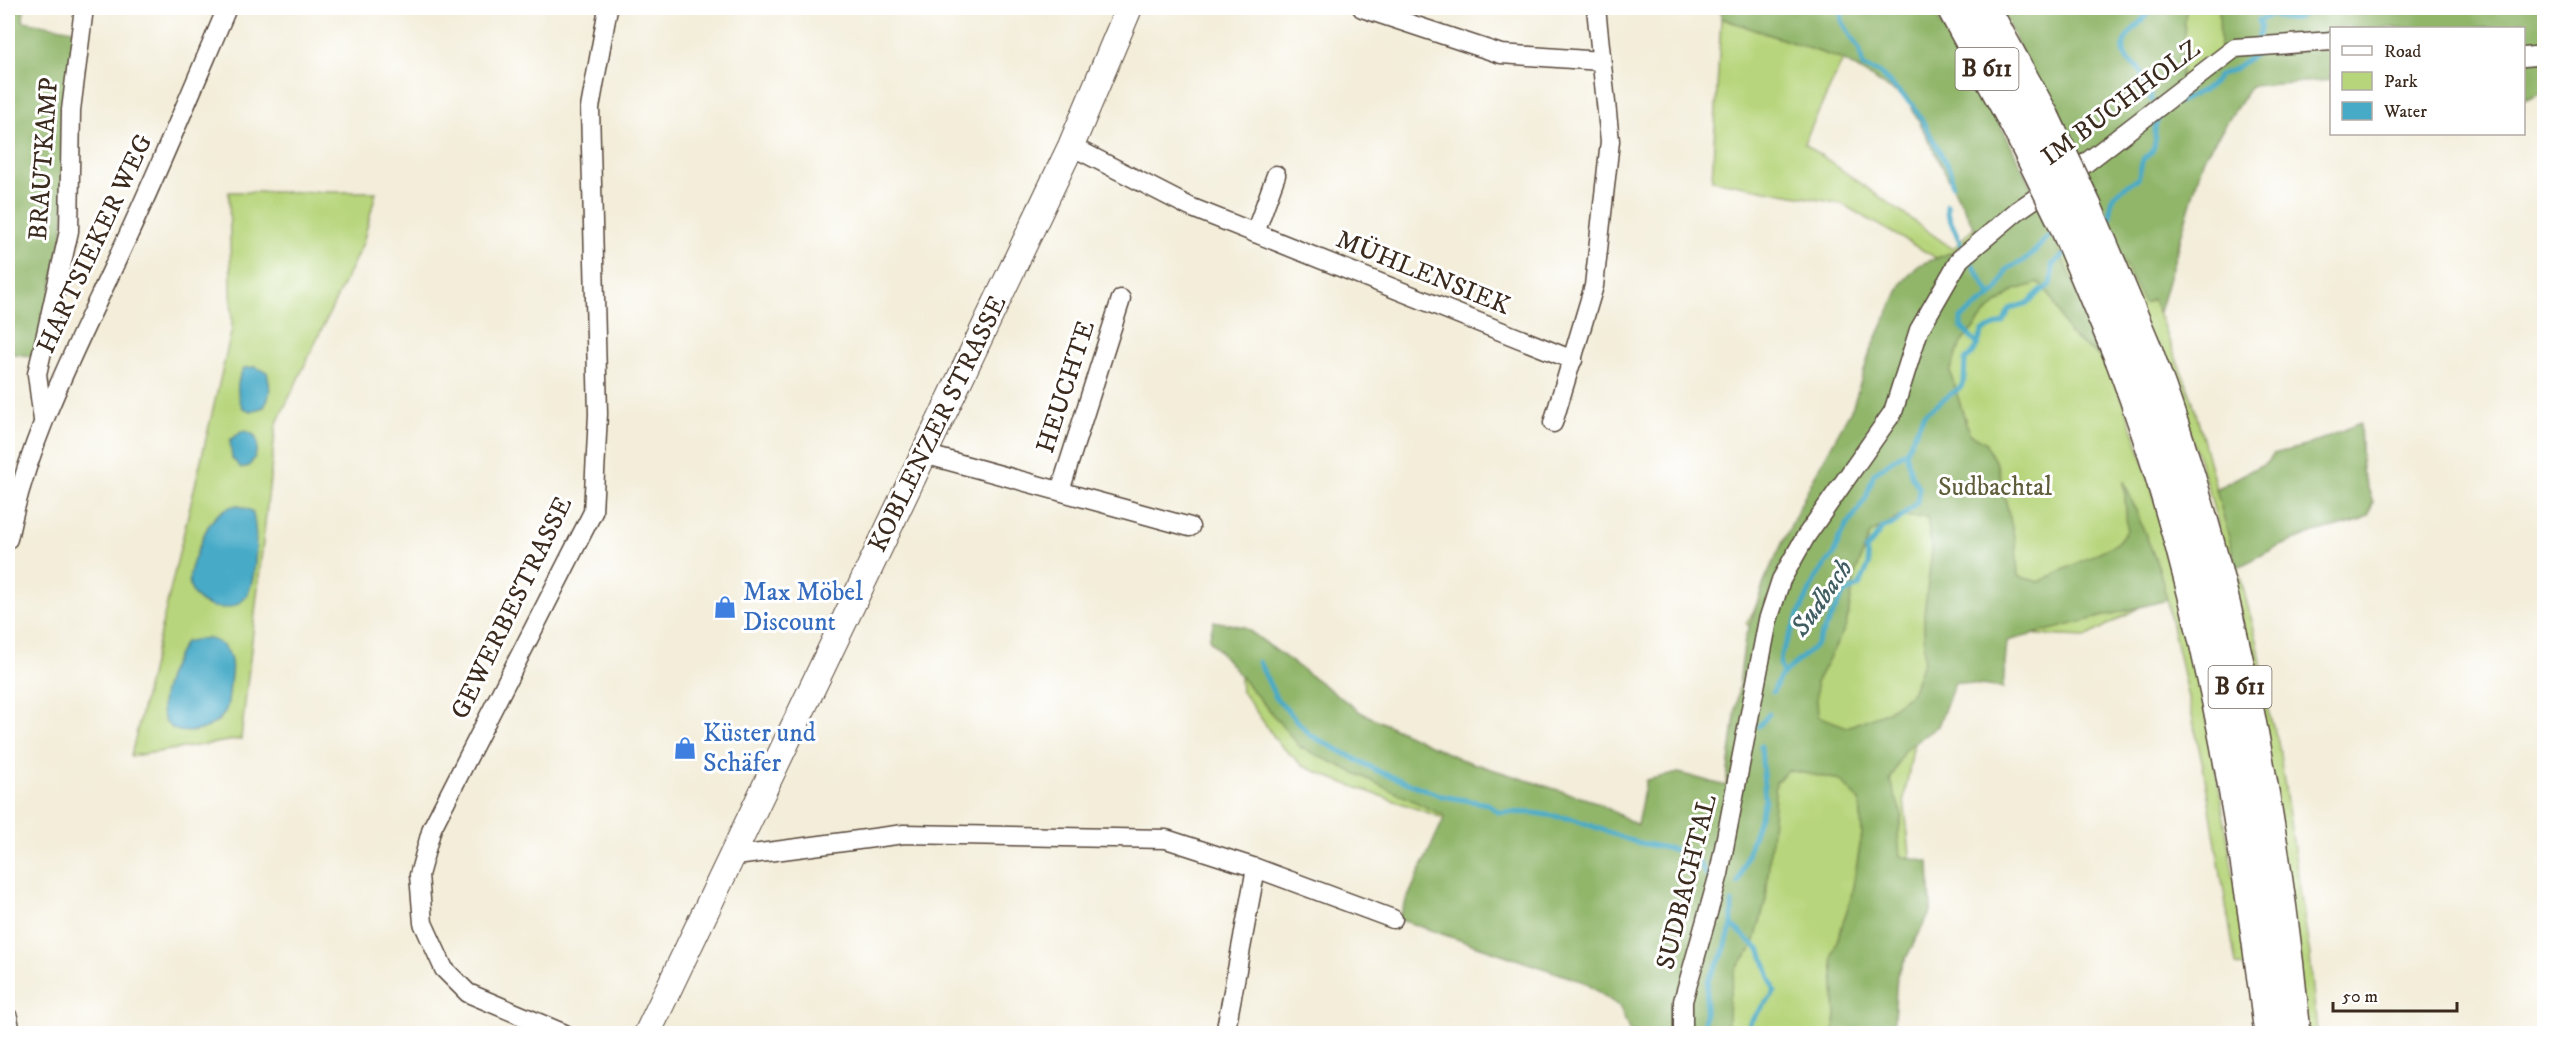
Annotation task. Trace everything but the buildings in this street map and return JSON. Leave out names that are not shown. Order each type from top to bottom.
[{"type":"highway","name":"B 611","points":[[1954,8],[2085,207],[2133,354],[2198,603],[2228,742],[2249,864],[2271,1034]]},
{"type":"highway","name":"B 611","points":[[1983,8],[2031,124]]},
{"type":"highway","name":"B 611","points":[[2133,354],[2189,478],[2221,596],[2252,740],[2274,871],[2294,1034]]},
{"type":"main road","name":"KOBLENZER STRASSE","points":[[647,1034],[729,857],[1071,146],[1130,8]]},
{"type":"street","name":"BRAUTKAMP","points":[[43,420],[37,374],[69,231],[71,110],[84,8]]},
{"type":"street","name":"HARTSIEKER WEG","points":[[8,539],[15,504],[43,420],[153,183],[227,8]]},
{"type":"street","name":"GEWERBESTRASSE","points":[[565,1034],[468,993],[444,969],[423,923],[419,875],[432,828],[593,512],[598,414],[590,108],[608,8]]},
{"type":"street","points":[[1362,8],[1501,54],[1601,61]]},
{"type":"street","points":[[1553,423],[1594,285],[1610,141],[1596,8]]},
{"type":"street","name":"IM BUCHHOLZ","points":[[2017,211],[2078,169],[2235,48],[2330,41]]},
{"type":"street","points":[[2525,57],[2544,55]]},
{"type":"street","name":"MÜHLENSIEK","points":[[1071,146],[1190,207],[1573,360]]},
{"type":"street","points":[[1255,233],[1276,176]]},
{"type":"street","name":"SUDBACHTAL","points":[[1683,1034],[1683,1000],[1719,874],[1768,620],[1781,580],[1806,536],[1893,412],[1919,330],[1960,259],[2017,211]]},
{"type":"street","name":"HEUCHTE","points":[[1060,491],[1121,299]]},
{"type":"street","name":"HEUCHTE","points":[[924,454],[1190,527]]},
{"type":"street","points":[[729,857],[904,834],[1166,839],[1256,868],[1394,919]]},
{"type":"street","points":[[1225,1034],[1256,868]]},
{"type":"street","points":[[8,1017],[11,1034]]},
{"type":"green space","points":[[8,8],[24,8],[23,21],[74,30],[63,232],[37,357],[8,353]]},
{"type":"green space","points":[[1721,8],[1932,8],[2007,137],[2034,193],[1977,233],[1907,99],[1843,60],[1721,18]]},
{"type":"green space","points":[[2000,8],[2186,8],[2181,79],[2220,51],[2219,8],[2544,8],[2544,92],[2525,100],[2525,27],[2330,27],[2330,80],[2251,86],[2204,157],[2159,312],[2152,299],[2144,304]]},
{"type":"green space","name":"Sudbachtal","points":[[2092,8],[2544,8],[2544,40],[2525,47],[2525,27],[2330,27],[2330,73],[2269,64],[2251,80],[2235,101],[2214,130],[2201,155],[2189,194],[2179,247],[2159,288],[2155,305],[2192,398],[2258,644],[2268,711],[2278,741],[2310,956],[2317,1033],[2304,1033],[2267,758],[2236,595],[2202,468],[2159,344],[2113,367],[2112,372],[2138,444],[2180,591],[2211,741],[2247,968],[2236,965],[2203,766],[2165,593],[2086,637],[1957,631],[1943,650],[1915,737],[1904,799],[1911,863],[1886,917],[1881,945],[1877,1034],[1654,1033],[1656,1005],[1679,930],[1676,919],[1543,847],[1460,824],[1341,782],[1303,766],[1279,744],[1241,690],[1235,631],[1244,648],[1256,640],[1296,696],[1310,707],[1471,774],[1579,799],[1621,833],[1701,849],[1716,889],[1732,824],[1735,778],[1766,635],[1746,624],[1774,575],[1818,486],[1867,422],[1893,348],[1922,285],[1946,256],[1938,259],[1842,204],[1712,180],[1721,18],[1843,60],[1804,143],[1953,249],[1971,230],[2031,185],[2042,203],[2084,171],[2087,151],[2100,134],[2082,99],[2079,52]]},
{"type":"green space","points":[[229,192],[376,192],[363,243],[276,425],[241,739],[131,756],[232,329]]},
{"type":"green space","points":[[2038,202],[2109,364],[2069,334],[2050,295],[2039,283],[2015,290],[1988,311],[1961,343],[1950,371],[1969,433],[1985,442],[1998,467],[2016,545],[2018,576],[2039,582],[2116,544],[2127,530],[2124,481],[2159,568],[2167,600],[2007,641],[2003,688],[1955,682],[1938,726],[1904,750],[1890,781],[1902,815],[1898,836],[1900,856],[1929,862],[1931,911],[1897,975],[1893,1034],[1833,1033],[1836,1016],[1832,956],[1851,898],[1862,834],[1860,801],[1840,780],[1788,770],[1776,782],[1766,899],[1754,945],[1735,970],[1729,999],[1727,1033],[1630,1033],[1620,1007],[1584,982],[1398,919],[1445,816],[1300,747],[1209,639],[1214,621],[1244,627],[1362,713],[1460,759],[1596,802],[1637,825],[1646,780],[1679,773],[1726,786],[1745,638],[1766,577],[1813,479],[1853,406],[1870,352],[1902,283],[1919,265],[1955,251]],"holes":[[[1899,517],[1927,517],[1932,550],[1924,614],[1924,660],[1912,693],[1886,712],[1847,727],[1818,716],[1816,683],[1846,626],[1856,572],[1870,534]]]},
{"type":"green space","points":[[2360,423],[2362,471],[2373,502],[2369,514],[2360,521],[2314,533],[2273,549],[2237,568],[2216,489],[2267,462],[2273,454],[2305,446]]},
{"type":"water","points":[[255,367],[267,372],[270,390],[264,407],[251,411],[243,408],[238,393],[238,383],[244,368]]},
{"type":"water","points":[[243,431],[254,435],[257,450],[249,466],[241,468],[232,458],[230,440]]},
{"type":"water","points":[[237,505],[252,511],[254,520],[256,544],[252,583],[248,593],[237,605],[213,607],[198,600],[193,594],[189,581],[191,570],[210,523],[219,513]]},
{"type":"water","points":[[207,638],[219,643],[230,656],[232,668],[227,708],[218,720],[209,726],[188,732],[178,731],[164,719],[162,708],[166,682],[185,642]]},
{"type":"waterway","points":[[1841,8],[1842,21],[1860,51],[1863,67],[1878,72],[1914,106],[1951,172],[1952,185]]},
{"type":"waterway","name":"Sudbach","points":[[2150,8],[2143,20],[2127,36],[2124,49],[2129,61],[2140,70],[2144,83],[2149,85],[2151,100]]},
{"type":"waterway","points":[[2258,39],[2261,26],[2259,20],[2273,15],[2293,19],[2302,16],[2311,8]]},
{"type":"waterway","points":[[2179,102],[2211,86],[2219,75],[2233,70],[2255,54]]},
{"type":"waterway","name":"Sudbach","points":[[2104,226],[2110,217],[2111,202],[2114,197],[2138,179],[2143,159],[2150,154],[2155,144],[2155,127],[2161,114]]},
{"type":"waterway","points":[[1947,205],[1947,213],[1961,244]]},
{"type":"waterway","name":"Sudbach","points":[[1978,345],[1961,327],[1961,318],[1999,288],[2007,269],[2027,259],[2051,234]]},
{"type":"waterway","name":"Sudbach","points":[[1783,674],[1780,665],[1781,654],[1816,577],[1835,553],[1839,538],[1866,498],[1874,473],[1906,451],[1925,413],[1961,387],[1964,380],[1965,360],[1973,354],[1983,331],[2004,322],[2010,310],[2028,303],[2050,285],[2052,265],[2067,252]]},
{"type":"waterway","points":[[1973,265],[1991,296]]},
{"type":"waterway","name":"Sudbach","points":[[1773,692],[1780,677],[1816,645],[1844,593],[1859,586],[1869,565],[1866,550],[1883,528],[1896,523],[1917,502],[1919,488],[1911,475],[1906,451]]},
{"type":"waterway","points":[[1259,662],[1276,698],[1310,735],[1380,772],[1442,796],[1488,804],[1498,812],[1534,813],[1573,819],[1635,842],[1692,853],[1708,877]]},
{"type":"waterway","name":"Sudbach","points":[[1759,726],[1769,714]]},
{"type":"waterway","name":"Sudbach","points":[[1738,883],[1765,800],[1761,746]]},
{"type":"waterway","name":"Sudbach","points":[[1703,1034],[1708,980],[1723,954],[1732,925],[1732,902]]},
{"type":"waterway","name":"Sudbach","points":[[1732,925],[1761,951],[1775,992],[1750,1022],[1749,1034]]},
{"type":"place","name":"Max Möbel Discount","points":[[725,607]]},
{"type":"place","name":"Küster und Schäfer","points":[[685,748]]}]
